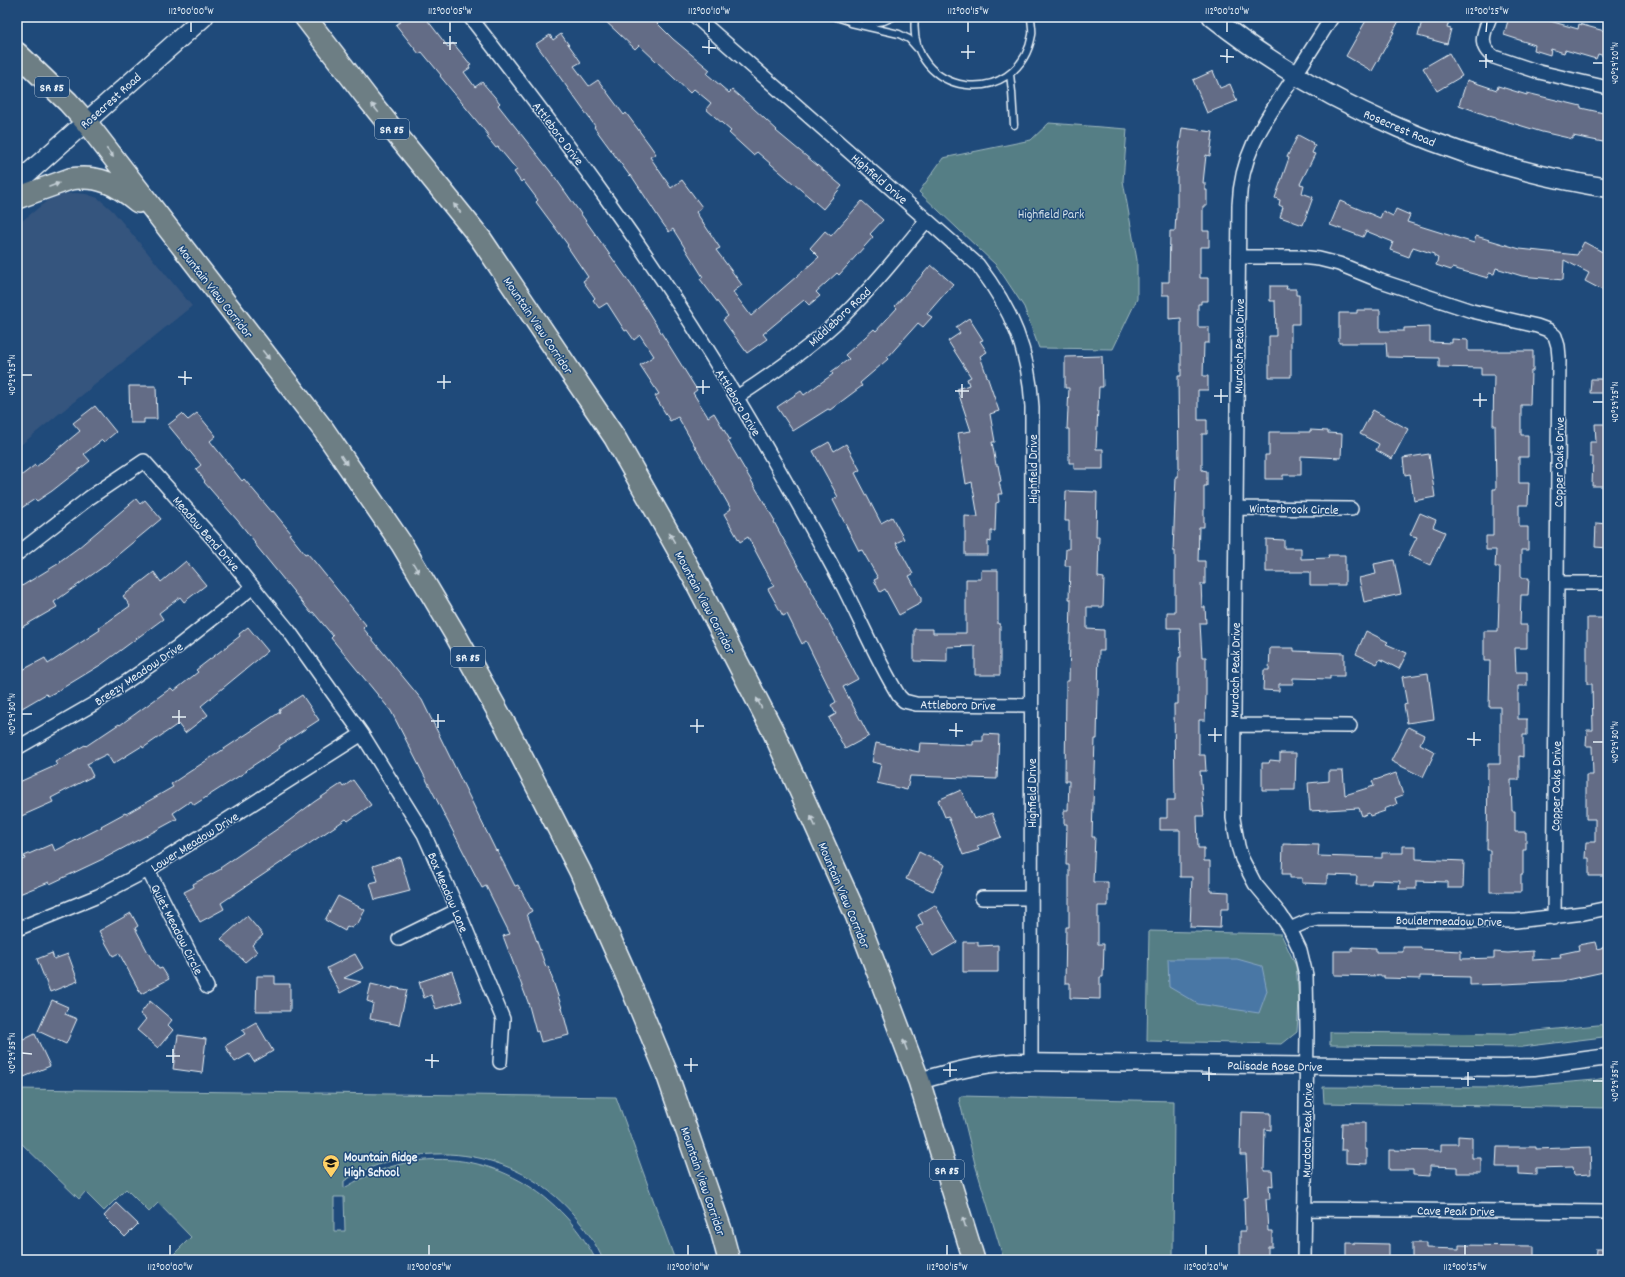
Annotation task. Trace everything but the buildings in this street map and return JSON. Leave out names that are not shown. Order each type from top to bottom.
[{"type":"highway","name":"Mountain View Corridor","points":[[304,17],[481,239],[615,438],[694,578],[774,733],[856,915],[919,1081],[974,1260]]},
{"type":"highway","name":"Mountain View Corridor","points":[[17,53],[68,102],[86,122],[323,429],[400,543],[456,634],[500,715],[580,871],[628,979],[666,1071],[718,1223],[729,1260]]},
{"type":"highway","points":[[17,198],[70,179],[101,179],[120,187],[162,221]]},
{"type":"main road","name":"Rosecrest Road","points":[[17,183],[204,17]]},
{"type":"main road","name":"Rosecrest Road","points":[[1212,17],[1295,75],[1347,104],[1407,132],[1468,154],[1528,172],[1608,188]]},
{"type":"street","name":"Attleboro Drive","points":[[470,17],[567,143],[624,224],[681,309],[737,397],[828,559],[899,696],[904,701],[916,704],[1031,705]]},
{"type":"street","name":"Highfield Drive","points":[[696,17],[978,265],[991,282],[1013,320],[1027,362],[1031,385],[1032,407],[1031,1061]]},
{"type":"street","name":"Murdoch Peak Drive","points":[[1304,1260],[1307,1066],[1306,975],[1300,950],[1290,929],[1280,914],[1255,884],[1242,859],[1233,818],[1240,190],[1244,164],[1253,144],[1275,104],[1332,17]]},
{"type":"street","points":[[1490,17],[1483,36],[1483,44],[1489,54],[1539,72],[1608,88]]},
{"type":"street","name":"Middleboro Road","points":[[737,397],[790,361],[843,316],[869,289],[927,220]]},
{"type":"street","name":"Copper Oaks Drive","points":[[1239,257],[1300,257],[1330,262],[1472,311],[1537,326],[1552,333],[1557,341],[1559,357],[1554,918]]},
{"type":"street","name":"Meadow Bend Drive","points":[[17,554],[89,498],[144,461],[215,541],[290,631],[362,734]]},
{"type":"street","name":"Winterbrook Circle","points":[[1236,508],[1351,509]]},
{"type":"street","points":[[1557,583],[1608,583]]},
{"type":"street","name":"Breezy Meadow Drive","points":[[17,748],[97,702],[177,647],[253,587]]},
{"type":"street","points":[[1234,725],[1350,726]]},
{"type":"street","name":"Lower Meadow Drive","points":[[17,929],[98,896],[148,870],[362,734]]},
{"type":"street","name":"Box Meadow Lane","points":[[362,734],[424,834],[458,910],[503,1019],[500,1062]]},
{"type":"street","name":"Quiet Meadow Circle","points":[[148,870],[207,987]]},
{"type":"street","points":[[982,898],[1031,898]]},
{"type":"street","name":"Bouldermeadow Drive","points":[[1290,929],[1308,921],[1325,918],[1516,921],[1554,918],[1608,908]]},
{"type":"street","points":[[399,939],[458,910]]},
{"type":"street","name":"Palisade Rose Drive","points":[[919,1081],[981,1065],[1031,1061],[1504,1068],[1569,1063],[1608,1057]]},
{"type":"street","name":"Cave Peak Drive","points":[[1304,1209],[1608,1212]]},
{"type":"lane","points":[[836,17],[851,23],[899,34],[909,39],[918,49],[928,66],[943,78],[961,85],[981,86],[999,80],[1010,74],[1026,53],[1032,34],[1031,17]]},
{"type":"lane","points":[[851,23],[867,24],[884,21],[893,17]]},
{"type":"lane","points":[[915,17],[914,30],[918,49]]},
{"type":"lane","points":[[1010,74],[1014,125]]},
{"type":"shaded area","points":[[62,194],[86,194],[98,198],[113,211],[192,306],[17,448],[17,225],[48,200]]},
{"type":"shaded area","points":[[1168,959],[1237,959],[1262,966],[1267,991],[1259,1013],[1198,1004],[1169,987]]},
{"type":"green space","name":"Highfield Park","points":[[1049,123],[1127,129],[1123,181],[1137,260],[1137,299],[1113,349],[1039,348],[1024,307],[997,266],[919,192],[943,158],[1031,140]]},
{"type":"green space","points":[[1149,931],[1281,934],[1296,966],[1299,1000],[1297,1032],[1282,1044],[1147,1041]]},
{"type":"green space","points":[[1608,1024],[1608,1036],[1522,1047],[1330,1045],[1330,1032],[1506,1034]]},
{"type":"green space","points":[[1608,1077],[1608,1108],[1324,1103],[1323,1087],[1500,1088],[1595,1080]]},
{"type":"green space","name":"Mountain Ridge High School","points":[[17,1089],[616,1097],[675,1260],[603,1260],[590,1236],[573,1214],[550,1192],[523,1174],[495,1162],[465,1156],[434,1154],[403,1158],[373,1167],[344,1181],[344,1188],[358,1180],[384,1169],[397,1165],[428,1160],[457,1160],[486,1166],[513,1177],[538,1192],[561,1212],[580,1234],[596,1260],[168,1260],[191,1237],[158,1203],[149,1212],[126,1189],[104,1211],[85,1192],[79,1199],[20,1142],[17,1145]],"holes":[[[334,1197],[344,1197],[345,1231],[334,1231]]]},
{"type":"green space","points":[[961,1096],[1174,1101],[1173,1260],[1004,1260],[975,1164],[959,1099]]},
{"type":"place","name":"Mountain Ridge High School","points":[[331,1178]]}]
